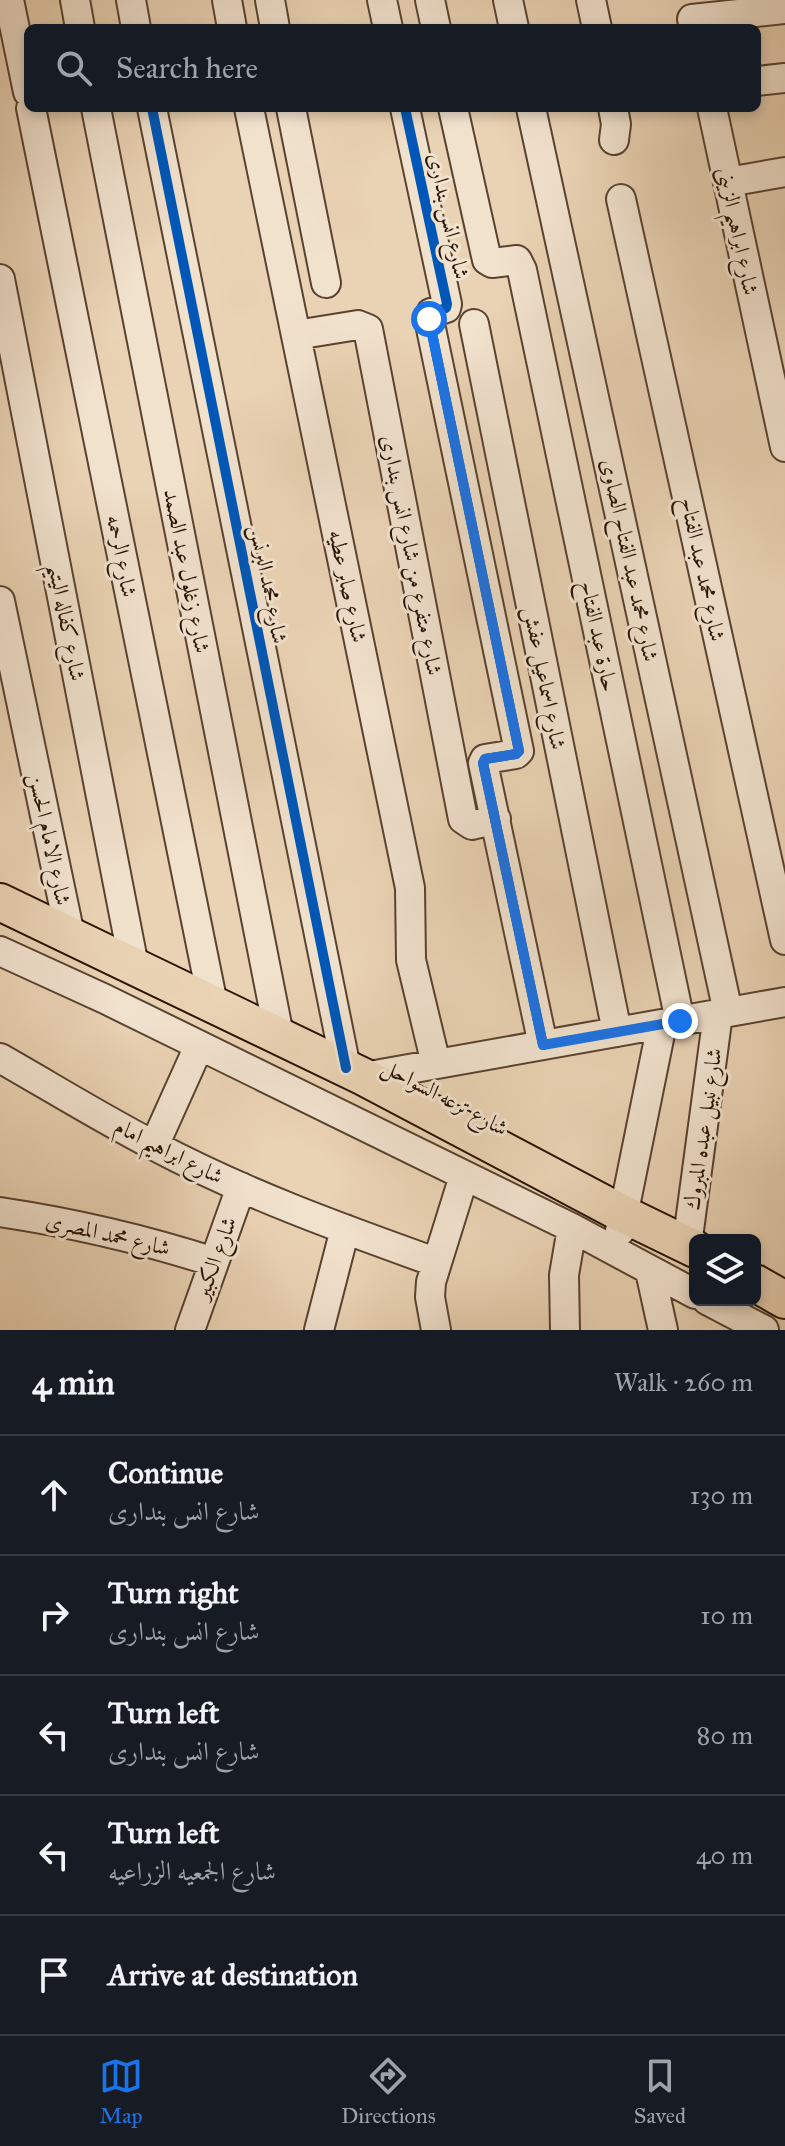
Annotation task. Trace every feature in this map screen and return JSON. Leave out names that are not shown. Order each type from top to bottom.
[{"type":"main road","name":"شارع ترعه السواحل","points":[[0,902],[355,1072],[689,1246]]},
{"type":"main road","points":[[761,1286],[785,1300]]},
{"type":"street","points":[[9,0],[24,73]]},
{"type":"street","points":[[75,0],[79,24]]},
{"type":"street","points":[[131,0],[135,24]]},
{"type":"street","points":[[227,0],[231,24]]},
{"type":"street","points":[[270,0],[274,24]]},
{"type":"street","points":[[382,0],[387,24]]},
{"type":"street","points":[[430,0],[435,24]]},
{"type":"street","points":[[508,0],[513,24]]},
{"type":"street","points":[[591,0],[596,24]]},
{"type":"street","points":[[692,16],[785,9]]},
{"type":"street","points":[[761,81],[785,78]]},
{"type":"street","name":"شارع الرحمه","points":[[32,112],[213,1004]]},
{"type":"street","name":"شارع زغلول عبد الصمد","points":[[97,112],[279,1035]]},
{"type":"street","name":"شارع محمد البرنس","points":[[153,112],[355,1072]]},
{"type":"street","name":"شارع صابر عطيه","points":[[250,112],[410,888],[411,960],[436,1064]]},
{"type":"street","points":[[292,112],[326,283]]},
{"type":"street","name":"شارع انس بندارى","points":[[406,112],[447,304],[446,308],[431,313],[429,319],[519,751],[483,761],[543,1045]]},
{"type":"street","name":"حارة عبد الفتاح","points":[[454,112],[487,260],[492,263],[517,260],[522,270],[671,1022]]},
{"type":"street","name":"شارع محمد عبد الفتاح الصاوى","points":[[532,112],[723,1013]]},
{"type":"street","points":[[614,112],[614,140]]},
{"type":"street","name":"شارع ابراهيم الزينى","points":[[713,112],[785,447]]},
{"type":"street","points":[[728,182],[785,172]]},
{"type":"street","name":"شارع محمد عبد الفتاح","points":[[621,199],[785,940]]},
{"type":"street","name":"شارع كفاله اليتيم","points":[[0,279],[134,966]]},
{"type":"street","name":"شارع اسماعيل عفش","points":[[474,324],[617,1032]]},
{"type":"street","name":"شارع متفرع من شارع انس بندارى","points":[[296,335],[358,325],[368,329],[463,819],[472,825],[496,819]]},
{"type":"street","name":"شارع الامام الحسن","points":[[0,601],[70,935]]},
{"type":"street","points":[[0,951],[572,1228],[689,1291]]},
{"type":"street","points":[[355,1072],[436,1064],[785,1002]]},
{"type":"street","name":"شارع نبيل عبده المبروك","points":[[693,1234],[723,1013]]},
{"type":"street","points":[[616,1252],[671,1022]]},
{"type":"street","points":[[154,1146],[199,1046]]},
{"type":"street","name":"شارع ابراهيم امام","points":[[0,1058],[154,1146],[241,1187],[435,1262]]},
{"type":"street","points":[[436,1330],[430,1297],[435,1262],[464,1176]]},
{"type":"street","name":"شارع الكبير","points":[[190,1330],[241,1187]]},
{"type":"street","name":"شارع محمد المصرى","points":[[0,1212],[67,1222],[141,1239],[214,1262]]},
{"type":"street","points":[[565,1330],[564,1275],[572,1228]]},
{"type":"street","points":[[319,1330],[345,1229]]},
{"type":"street","points":[[650,1271],[663,1330]]},
{"type":"street","points":[[718,1306],[755,1327]]},
{"type":"cycle path","points":[[153,112],[346,1068]]},
{"type":"cycle path","points":[[406,112],[447,304],[446,308],[431,313],[429,319],[519,751],[485,759],[483,763],[543,1045]]},
{"type":"route","points":[[429,319],[519,751],[485,759],[483,763],[543,1045],[680,1021]]}]
